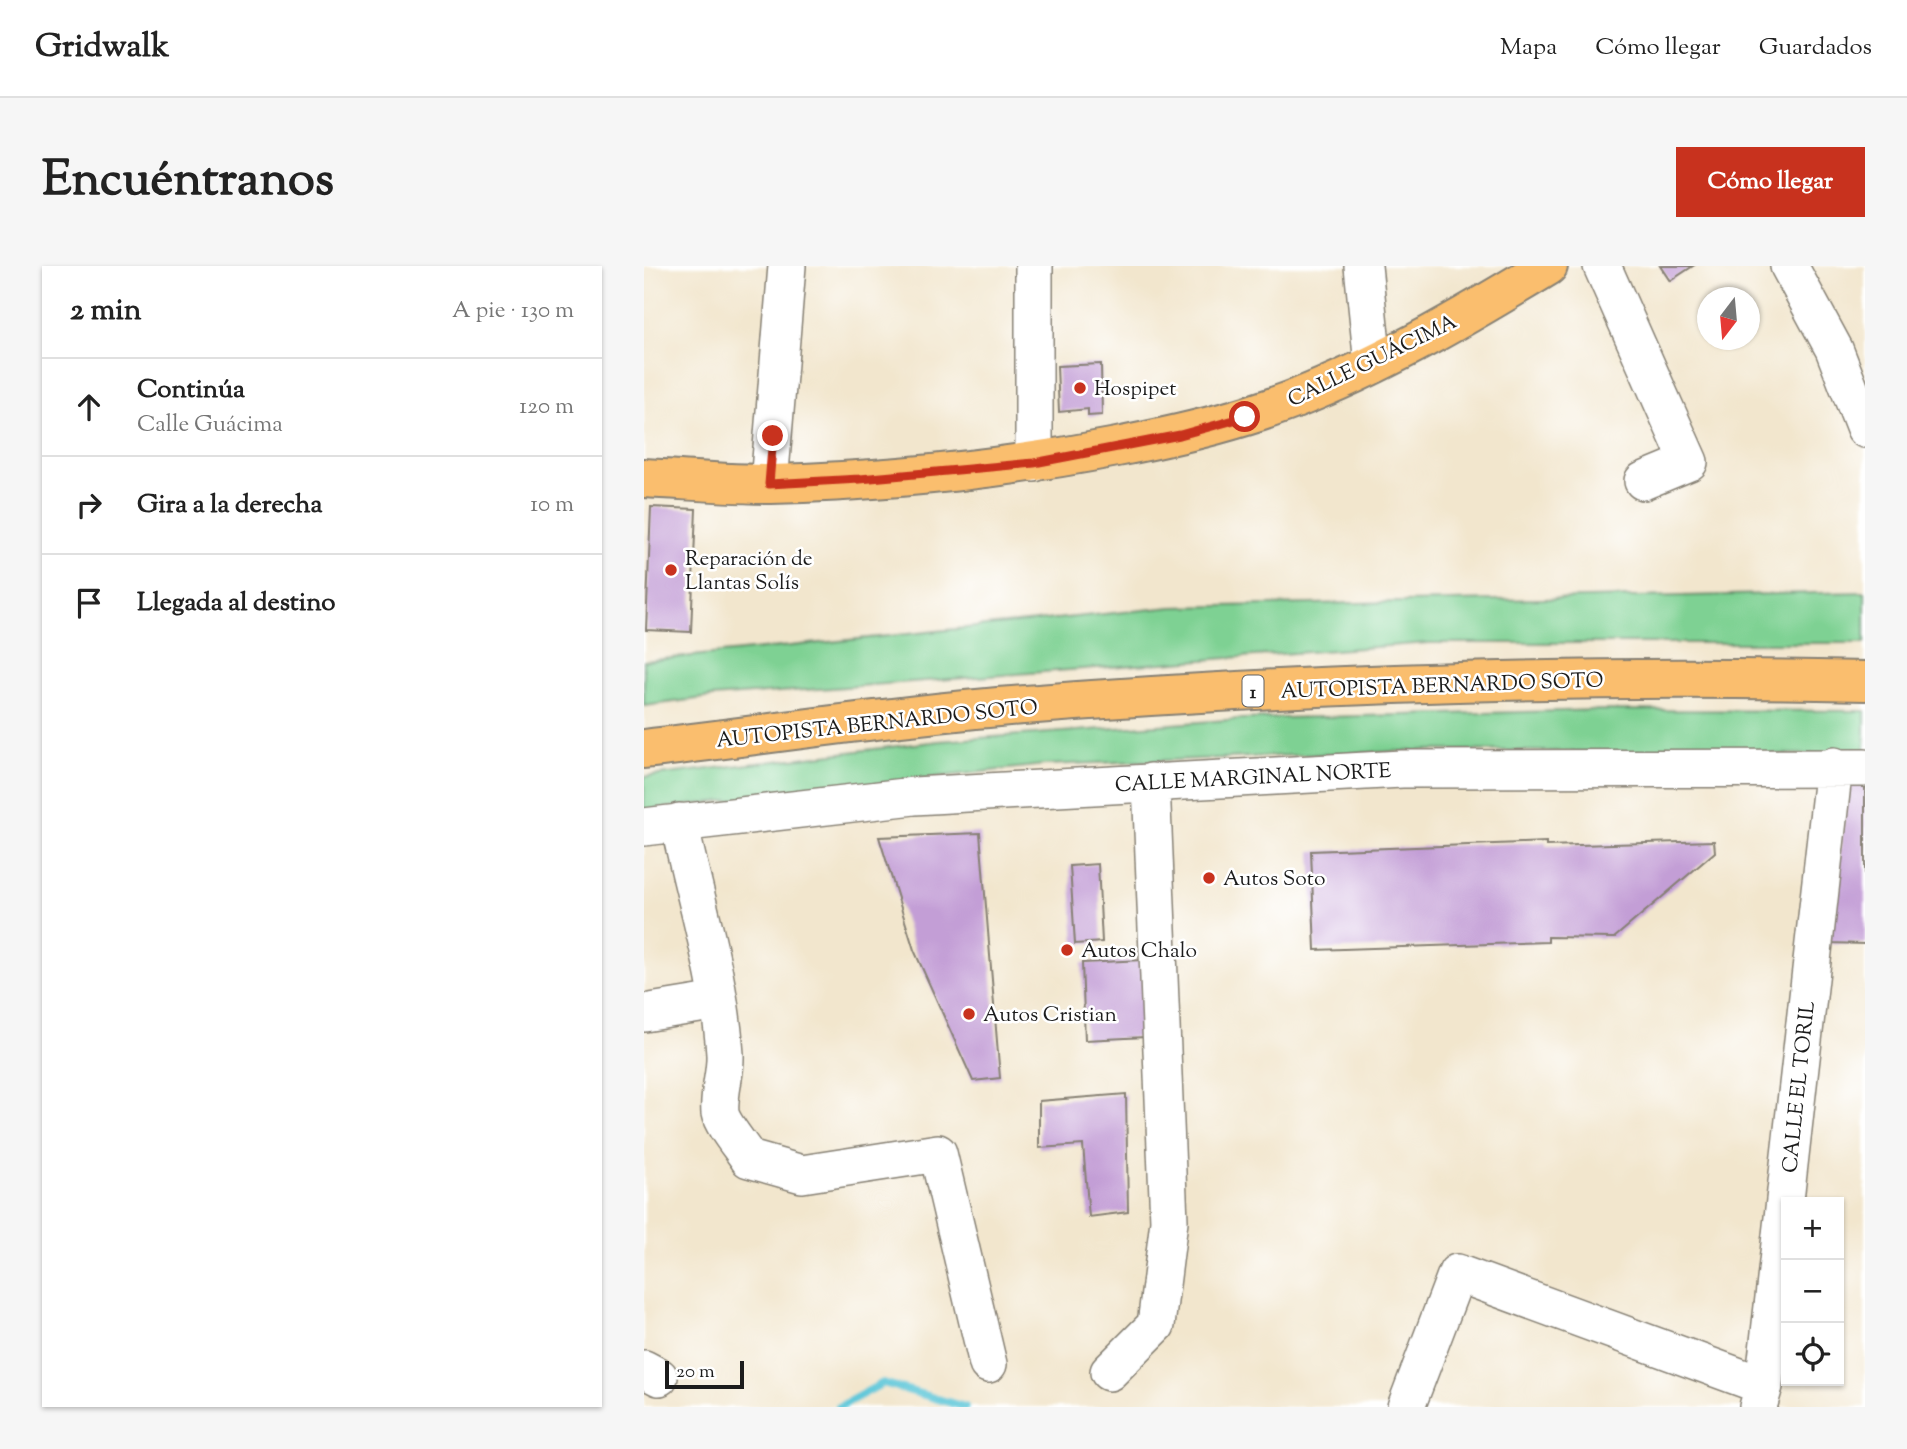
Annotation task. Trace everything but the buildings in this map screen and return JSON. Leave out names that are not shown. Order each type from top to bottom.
[{"type":"main road","name":"CALLE GUÁCIMA","points":[[644,478],[769,484],[860,479],[1034,463],[1180,435],[1245,417],[1310,394],[1373,365],[1472,312],[1548,266]]},
{"type":"main road","name":"AUTOPISTA BERNARDO SOTO","points":[[644,748],[996,708],[1367,684],[1753,679],[1865,681]]},
{"type":"street","points":[[769,484],[787,266]]},
{"type":"street","points":[[1034,266],[1034,463]]},
{"type":"street","points":[[1363,266],[1373,365]]},
{"type":"street","points":[[1602,266],[1689,462],[1643,481]]},
{"type":"street","points":[[1789,266],[1834,349],[1865,429]]},
{"type":"street","name":"CALLE MARGINAL NORTE","points":[[662,825],[914,796],[1402,769],[1850,767]]},
{"type":"street","name":"CALLE EL TORIL","points":[[1761,1396],[1850,767]]},
{"type":"street","points":[[1109,1372],[1156,1325],[1169,1221],[1151,782]]},
{"type":"street","points":[[662,825],[689,871],[711,953],[725,1057],[720,1115],[749,1159],[802,1174],[938,1153],[988,1364]]},
{"type":"street","points":[[644,1013],[718,1001]]},
{"type":"street","points":[[1406,1407],[1457,1273],[1761,1396]]},
{"type":"green space","points":[[1865,592],[1865,643],[1428,643],[712,697],[644,706],[644,661],[1172,607]]},
{"type":"green space","points":[[1600,710],[1865,711],[1865,755],[1430,750],[1044,765],[644,810],[644,777],[939,741],[1241,719]]},
{"type":"waterway","points":[[839,1407],[883,1383],[965,1407]]},
{"type":"place","name":"Hospipet","points":[[1080,388]]},
{"type":"place","name":"Reparación de Llantas Solís","points":[[671,570]]},
{"type":"place","name":"Autos Soto","points":[[1209,878]]},
{"type":"place","name":"Autos Chalo","points":[[1067,950]]},
{"type":"place","name":"Autos Cristian","points":[[969,1014]]},
{"type":"route","points":[[773,436],[769,484],[860,479],[1034,463],[1180,435],[1245,417]]}]
